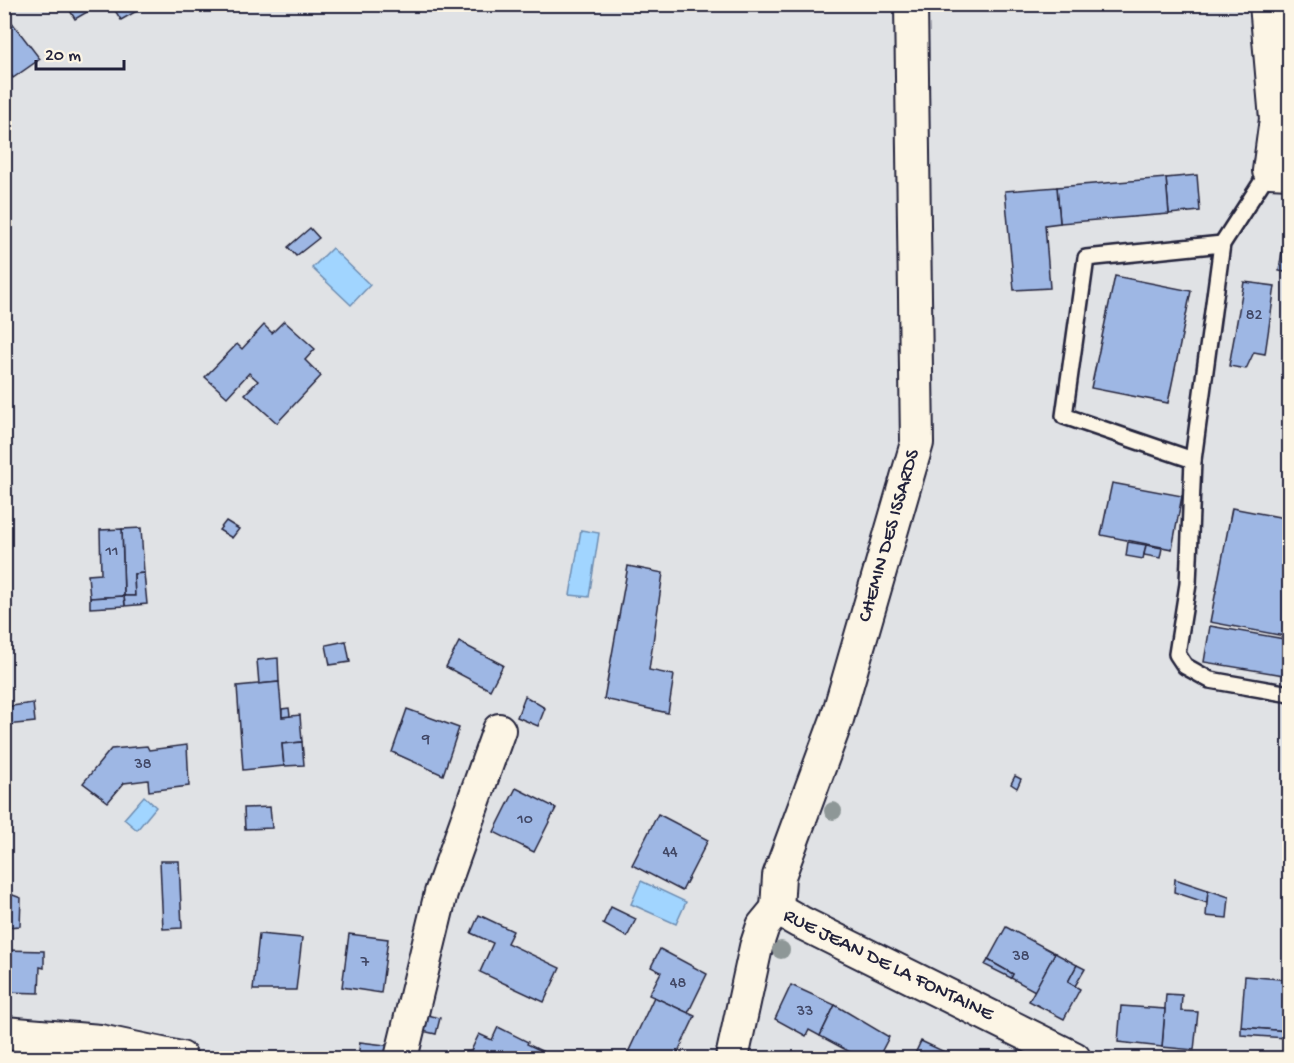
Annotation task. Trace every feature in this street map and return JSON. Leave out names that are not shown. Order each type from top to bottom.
[{"type":"street","name":"CHEMIN DES ISSARDS","points":[[777,909],[779,876],[837,719],[916,443],[911,4]]},
{"type":"street","points":[[1266,4],[1279,171]]},
{"type":"street","points":[[401,1059],[441,893],[499,730]]},
{"type":"street","name":"RUE JEAN DE LA FONTAINE","points":[[732,1059],[756,947],[763,926],[777,909],[1074,1059]]},
{"type":"street","points":[[4,1034],[100,1041],[182,1059]]},
{"type":"lane","points":[[1279,171],[1222,244],[1193,460],[1188,584],[1177,654],[1185,666],[1210,680],[1290,694]]},
{"type":"lane","points":[[1193,460],[1064,416],[1067,393],[1086,258],[1222,244]]},
{"type":"water","points":[[332,248],[370,285],[351,305],[312,268]]},
{"type":"water","points":[[581,530],[599,533],[589,597],[570,595]]},
{"type":"water","points":[[144,796],[156,807],[137,830],[124,819]]},
{"type":"water","points":[[641,881],[686,902],[676,924],[631,904]]},
{"type":"building","points":[[66,4],[101,4],[75,19]]},
{"type":"building","points":[[111,4],[149,4],[121,20]]},
{"type":"building","points":[[4,12],[40,59],[13,78],[7,69],[4,70]]},
{"type":"building","points":[[1197,175],[1200,211],[1169,214],[1166,178]]},
{"type":"building","points":[[1166,178],[1169,214],[1060,223],[1057,187]]},
{"type":"building","points":[[1057,187],[1060,223],[1045,225],[1050,288],[1014,290],[1005,191]]},
{"type":"building","points":[[310,228],[319,238],[296,256],[288,247]]},
{"type":"building","points":[[1284,237],[1290,238],[1290,273],[1279,271]]},
{"type":"building","points":[[1115,276],[1191,291],[1168,403],[1091,388]]},
{"type":"building","points":[[1244,282],[1275,286],[1265,354],[1254,352],[1246,369],[1229,366]]},
{"type":"building","points":[[284,321],[315,349],[305,360],[321,376],[277,423],[245,394],[258,381],[249,373],[227,397],[205,377],[237,344],[242,349],[264,325],[272,333]]},
{"type":"building","points":[[1112,483],[1182,496],[1172,549],[1101,535]]},
{"type":"building","points":[[1232,508],[1290,519],[1290,637],[1210,622]]},
{"type":"building","points":[[226,521],[239,529],[232,538],[219,530]]},
{"type":"building","points":[[141,528],[144,573],[134,574],[135,596],[124,596],[122,529]]},
{"type":"building","points":[[122,529],[124,596],[90,598],[88,575],[101,574],[100,530]]},
{"type":"building","points":[[1128,542],[1146,545],[1143,559],[1126,556]]},
{"type":"building","points":[[1146,545],[1162,548],[1160,558],[1144,555]]},
{"type":"building","points":[[628,566],[663,573],[649,670],[674,675],[668,713],[604,699]]},
{"type":"building","points":[[144,573],[147,604],[125,606],[124,596],[135,596],[134,574]]},
{"type":"building","points":[[124,596],[125,606],[90,608],[90,598]]},
{"type":"building","points":[[1210,626],[1290,640],[1290,676],[1204,662]]},
{"type":"building","points":[[346,641],[350,662],[330,665],[326,645]]},
{"type":"building","points":[[459,642],[503,665],[490,690],[446,667]]},
{"type":"building","points":[[278,658],[279,682],[259,684],[257,660]]},
{"type":"building","points":[[279,682],[282,717],[300,715],[302,742],[282,744],[284,766],[243,770],[237,686]]},
{"type":"building","points":[[525,696],[545,708],[538,726],[517,717]]},
{"type":"building","points":[[33,703],[35,722],[6,725],[5,707]]},
{"type":"building","points":[[289,708],[290,716],[282,717],[282,709]]},
{"type":"building","points":[[407,709],[459,728],[443,775],[392,752]]},
{"type":"building","points":[[302,742],[304,765],[284,766],[282,744]]},
{"type":"building","points":[[187,745],[189,786],[149,791],[148,780],[124,783],[108,802],[83,783],[111,749],[147,746],[149,750]]},
{"type":"building","points":[[1015,776],[1021,779],[1017,788],[1011,784]]},
{"type":"building","points":[[516,788],[556,808],[534,852],[494,832]]},
{"type":"building","points":[[270,807],[272,828],[245,829],[244,808]]},
{"type":"building","points":[[658,814],[708,840],[682,891],[632,865]]},
{"type":"building","points":[[160,861],[179,861],[182,928],[163,929]]},
{"type":"building","points":[[1175,879],[1208,890],[1207,903],[1174,892]]},
{"type":"building","points":[[1208,890],[1229,897],[1227,918],[1206,916]]},
{"type":"building","points":[[10,894],[21,898],[20,926],[7,927],[4,916],[4,898],[10,898]]},
{"type":"building","points":[[611,907],[636,919],[627,937],[603,924]]},
{"type":"building","points":[[479,915],[513,931],[507,943],[560,968],[544,1002],[480,972],[493,943],[471,933]]},
{"type":"building","points":[[1006,927],[1055,953],[1035,991],[1011,978],[1013,974],[988,960]]},
{"type":"building","points":[[259,934],[302,938],[296,990],[253,990]]},
{"type":"building","points":[[349,934],[388,939],[381,993],[342,987]]},
{"type":"building","points":[[660,949],[707,974],[688,1013],[649,995],[661,972],[651,967]]},
{"type":"building","points":[[5,950],[44,951],[44,968],[40,967],[39,993],[4,992]]},
{"type":"building","points":[[1055,953],[1077,965],[1068,982],[1080,989],[1064,1019],[1029,1001]]},
{"type":"building","points":[[988,960],[1013,974],[1011,978],[985,965]]},
{"type":"building","points":[[1077,965],[1085,969],[1075,986],[1068,982]]},
{"type":"building","points":[[1245,976],[1290,980],[1287,1031],[1241,1027]]},
{"type":"building","points":[[791,985],[835,1005],[820,1036],[809,1030],[806,1036],[775,1019]]},
{"type":"building","points":[[1166,994],[1182,995],[1181,1011],[1198,1012],[1194,1050],[1162,1047]]},
{"type":"building","points":[[654,997],[695,1016],[675,1058],[628,1058],[626,1057]]},
{"type":"building","points":[[835,1005],[889,1037],[878,1058],[861,1058],[820,1036]]},
{"type":"building","points":[[1121,1006],[1165,1009],[1162,1047],[1118,1042]]},
{"type":"building","points":[[420,1013],[440,1018],[436,1034],[418,1030]]},
{"type":"building","points":[[498,1027],[550,1055],[548,1058],[468,1057],[479,1034],[492,1040]]},
{"type":"building","points":[[1241,1027],[1287,1031],[1287,1038],[1241,1035]]},
{"type":"building","points":[[921,1041],[951,1055],[949,1058],[913,1058]]},
{"type":"building","points":[[360,1042],[393,1046],[391,1058],[358,1058]]}]
